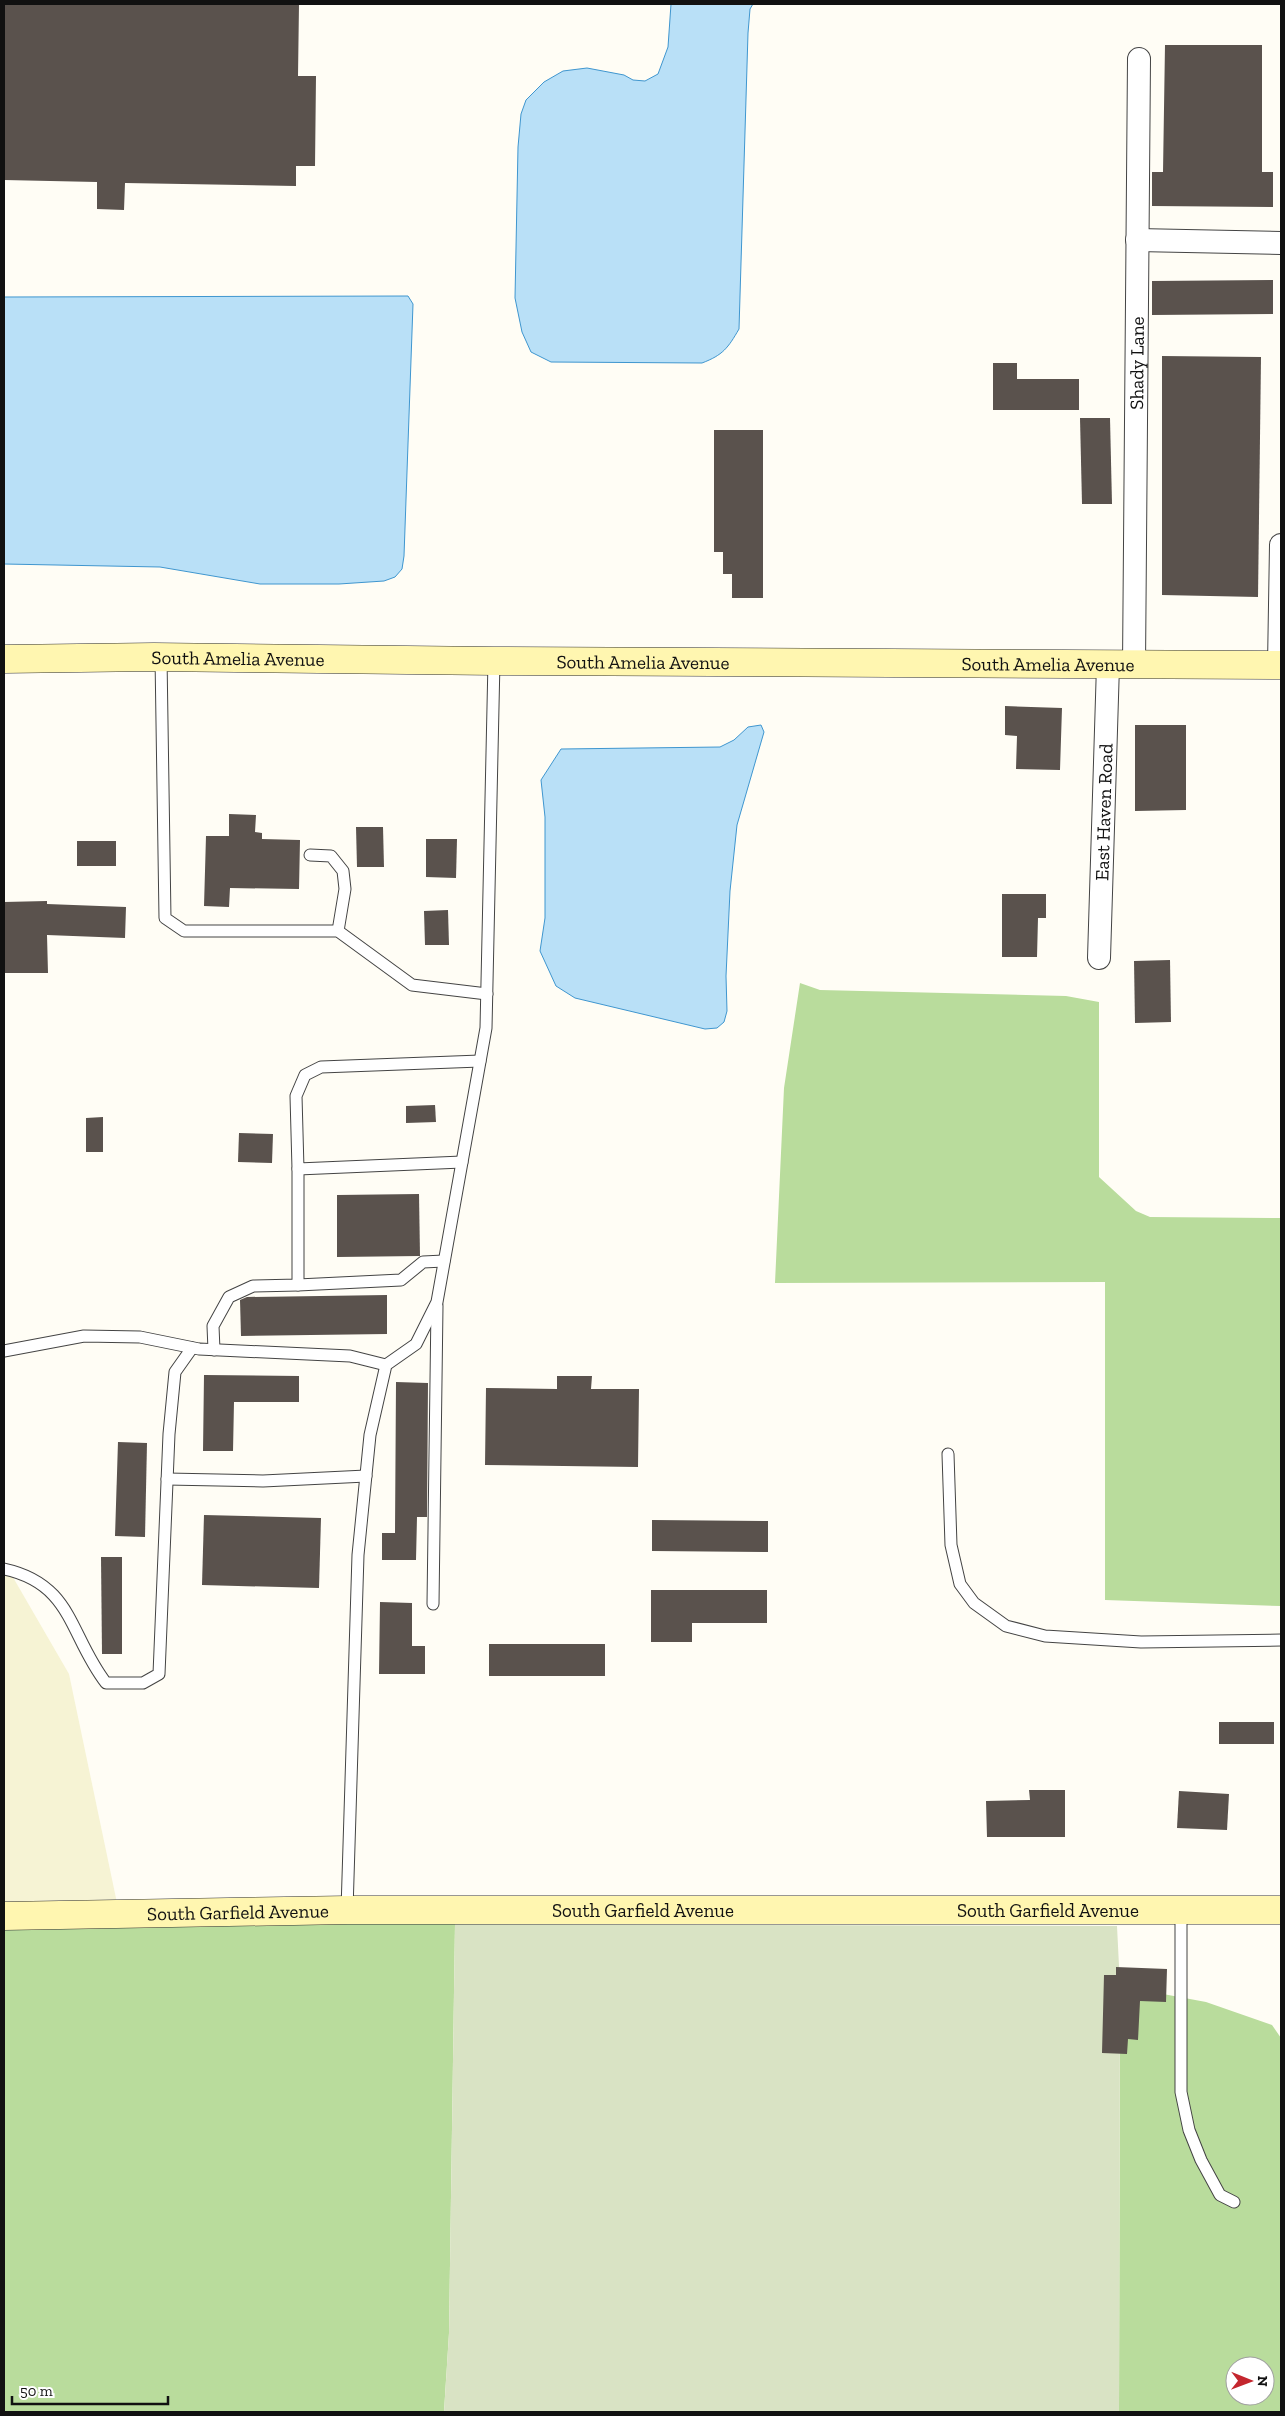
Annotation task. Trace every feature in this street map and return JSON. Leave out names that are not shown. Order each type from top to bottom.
[{"type":"street","name":"Shady Lane","points":[[1134,665],[1138,59]]},
{"type":"street","points":[[1137,240],[1281,243]]},
{"type":"street","points":[[1280,665],[1281,545]]},
{"type":"street","name":"South Amelia Avenue","points":[[4,660],[161,657],[494,661],[1280,665]]},
{"type":"street","name":"East Haven Road","points":[[1099,958],[1108,665]]},
{"type":"street","name":"South Garfield Avenue","points":[[4,1916],[347,1910],[1281,1910]]},
{"type":"lane","points":[[161,657],[165,918],[184,931],[338,931],[412,985],[487,994]]},
{"type":"lane","points":[[433,1604],[437,1302],[486,1028],[494,661]]},
{"type":"lane","points":[[310,855],[331,856],[343,870],[345,888],[338,931]]},
{"type":"lane","points":[[298,1285],[296,1096],[305,1075],[321,1067],[480,1061]]},
{"type":"lane","points":[[298,1169],[462,1162]]},
{"type":"lane","points":[[214,1350],[213,1326],[229,1297],[253,1286],[401,1280],[423,1262],[444,1261]]},
{"type":"lane","points":[[347,1910],[358,1555],[370,1435],[386,1365],[416,1344],[437,1302]]},
{"type":"lane","points":[[4,1351],[84,1336],[140,1337],[192,1348],[350,1356],[386,1365]]},
{"type":"lane","points":[[4,1569],[22,1573],[42,1584],[62,1604],[91,1664],[106,1683],[143,1683],[159,1674],[167,1479],[175,1372],[192,1348]]},
{"type":"lane","points":[[948,1454],[950,1546],[960,1584],[974,1603],[1006,1626],[1044,1636],[1132,1641],[1281,1640]]},
{"type":"lane","points":[[167,1479],[263,1481],[366,1476]]},
{"type":"lane","points":[[1181,1910],[1181,2092],[1189,2130],[1201,2160],[1220,2195],[1234,2202]]},
{"type":"shaded area","points":[[4,1567],[7,1567],[69,1674],[117,1903],[4,1905]]},
{"type":"green space","points":[[800,983],[820,990],[1066,996],[1099,1002],[1099,1177],[1136,1211],[1150,1217],[1281,1218],[1281,1606],[1105,1600],[1105,1282],[775,1283],[784,1088]]},
{"type":"green space","points":[[298,1921],[455,1924],[449,2333],[444,2412],[4,2412],[4,1926]]},
{"type":"green space","points":[[455,1924],[1117,1926],[1120,1986],[1119,2412],[444,2412],[449,2333]]},
{"type":"green space","points":[[1120,1986],[1206,2002],[1272,2025],[1281,2038],[1281,2412],[1119,2412]]},
{"type":"water","points":[[671,4],[753,4],[750,9],[748,33],[739,329],[724,350],[702,363],[551,362],[531,352],[522,332],[515,298],[518,147],[521,114],[526,100],[544,82],[563,71],[587,68],[624,75],[633,80],[645,81],[658,74],[668,47]]},
{"type":"water","points":[[408,296],[413,304],[404,556],[402,569],[395,577],[384,581],[339,584],[260,584],[160,567],[4,564],[4,297]]},
{"type":"water","points":[[761,725],[764,732],[737,825],[730,891],[726,976],[727,1011],[724,1022],[717,1028],[705,1029],[575,998],[556,986],[540,951],[545,918],[545,817],[541,780],[561,749],[720,747],[734,740],[748,727]]},
{"type":"building","points":[[4,4],[299,4],[298,76],[316,76],[315,166],[296,166],[296,186],[125,183],[124,210],[97,209],[97,182],[4,180]]},
{"type":"building","points":[[1165,45],[1262,45],[1262,172],[1273,172],[1273,207],[1152,206],[1152,172],[1163,172]]},
{"type":"building","points":[[1273,280],[1273,314],[1152,315],[1152,281]]},
{"type":"building","points":[[1162,356],[1261,357],[1258,597],[1162,595]]},
{"type":"building","points":[[993,363],[1017,363],[1017,379],[1079,379],[1079,410],[993,410]]},
{"type":"building","points":[[1080,418],[1110,418],[1112,504],[1082,504]]},
{"type":"building","points":[[714,430],[763,430],[763,598],[732,598],[732,574],[723,574],[723,552],[714,552]]},
{"type":"building","points":[[1005,706],[1062,708],[1060,770],[1016,769],[1017,736],[1005,735]]},
{"type":"building","points":[[1135,725],[1186,725],[1186,810],[1135,811]]},
{"type":"building","points":[[229,814],[256,815],[255,832],[262,833],[262,839],[300,840],[299,889],[230,888],[229,907],[204,906],[206,836],[229,836]]},
{"type":"building","points":[[356,827],[383,827],[384,867],[357,867]]},
{"type":"building","points":[[426,839],[457,839],[456,878],[426,877]]},
{"type":"building","points":[[77,841],[116,841],[116,866],[77,866]]},
{"type":"building","points":[[1002,894],[1046,894],[1046,918],[1038,918],[1037,957],[1002,957]]},
{"type":"building","points":[[47,901],[47,904],[126,907],[125,938],[47,935],[48,973],[4,973],[4,902]]},
{"type":"building","points":[[448,910],[449,945],[425,945],[424,911]]},
{"type":"building","points":[[1170,960],[1171,1022],[1135,1023],[1134,961]]},
{"type":"building","points":[[435,1105],[436,1122],[406,1123],[406,1106]]},
{"type":"building","points":[[103,1117],[103,1152],[86,1152],[86,1118]]},
{"type":"building","points":[[239,1133],[273,1134],[272,1163],[238,1162]]},
{"type":"building","points":[[419,1194],[420,1256],[337,1257],[337,1195]]},
{"type":"building","points":[[387,1295],[387,1334],[241,1336],[240,1300],[247,1297]]},
{"type":"building","points":[[204,1375],[299,1376],[299,1402],[234,1402],[233,1451],[203,1451]]},
{"type":"building","points":[[557,1376],[592,1376],[591,1389],[639,1389],[638,1467],[485,1465],[486,1388],[557,1389]]},
{"type":"building","points":[[396,1382],[428,1383],[427,1517],[417,1517],[416,1560],[382,1560],[382,1533],[395,1533]]},
{"type":"building","points":[[118,1442],[147,1443],[145,1537],[115,1536]]},
{"type":"building","points":[[204,1515],[321,1518],[319,1588],[202,1585]]},
{"type":"building","points":[[652,1520],[768,1521],[768,1552],[652,1551]]},
{"type":"building","points":[[101,1557],[122,1557],[122,1654],[102,1654]]},
{"type":"building","points":[[651,1590],[767,1590],[767,1623],[692,1623],[692,1642],[651,1642]]},
{"type":"building","points":[[380,1602],[412,1603],[412,1646],[425,1646],[425,1674],[379,1674]]},
{"type":"building","points":[[489,1644],[605,1644],[605,1676],[489,1676]]},
{"type":"building","points":[[1219,1722],[1274,1722],[1274,1744],[1219,1744]]},
{"type":"building","points":[[1029,1790],[1065,1790],[1065,1837],[987,1837],[986,1801],[1030,1800]]},
{"type":"building","points":[[1179,1791],[1229,1794],[1227,1830],[1177,1828]]},
{"type":"building","points":[[1116,1967],[1167,1969],[1166,2002],[1140,2001],[1138,2040],[1128,2039],[1127,2054],[1102,2053],[1104,1975],[1116,1975]]}]
